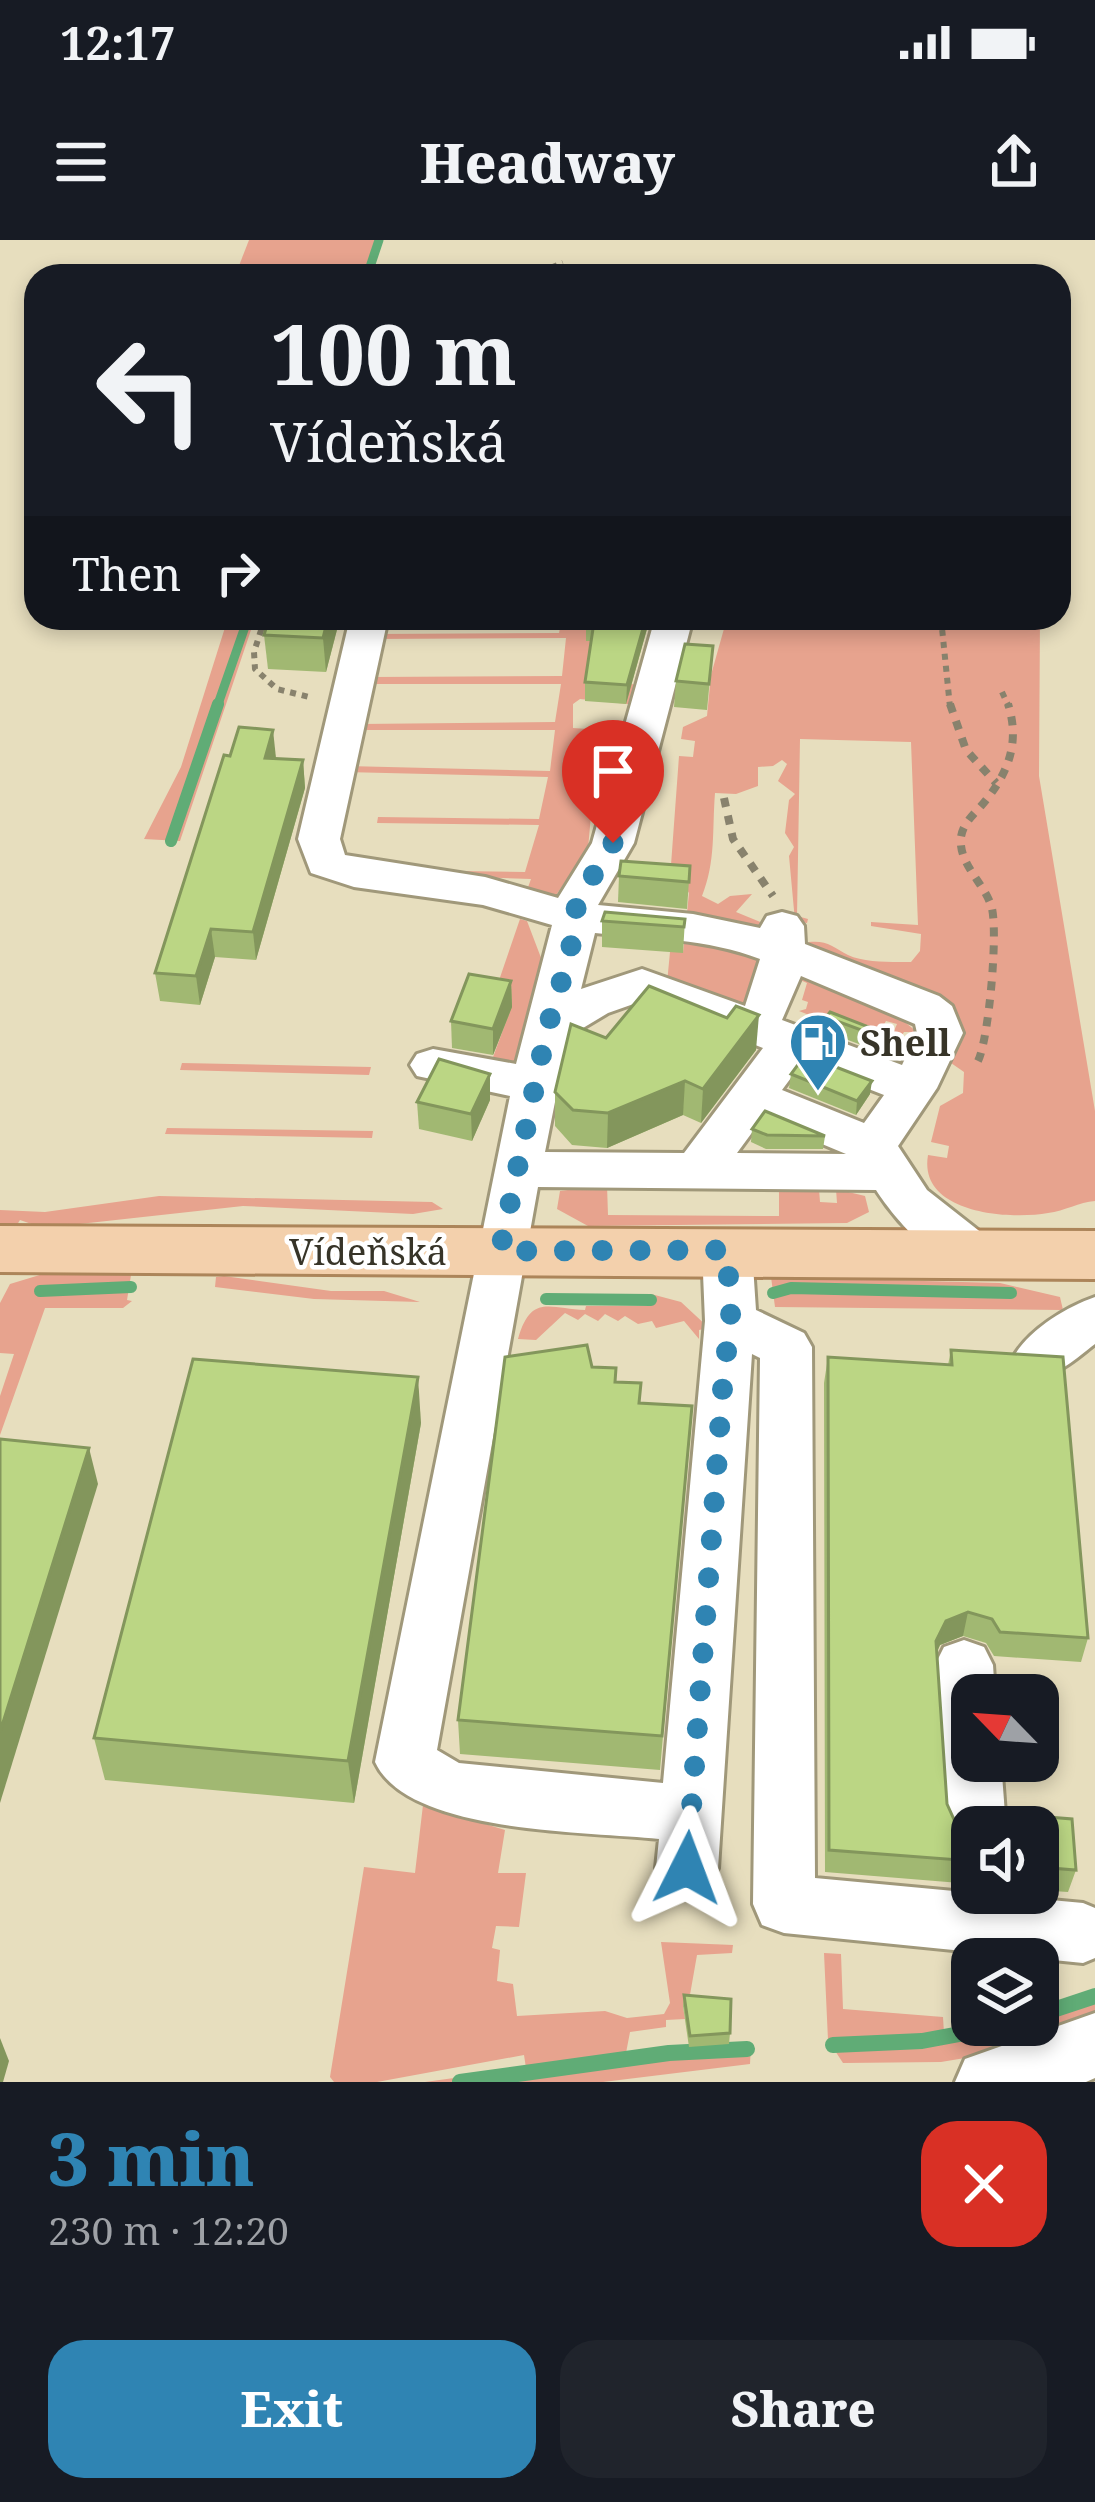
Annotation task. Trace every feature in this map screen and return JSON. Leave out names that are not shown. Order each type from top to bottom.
[{"type":"main road","name":"Vídeňská","points":[[10,1258],[727,1250],[1095,1255]]},
{"type":"street","points":[[366,630],[319,839],[326,863],[370,876],[485,891],[572,935],[642,984],[916,1084]]},
{"type":"street","points":[[671,630],[613,843],[577,902],[500,1251],[405,1762],[449,1789],[688,1841],[731,1321],[727,1250]]},
{"type":"street","points":[[572,935],[693,928],[784,938],[936,1017],[940,1034],[916,1084],[891,1174],[859,1252]]},
{"type":"street","points":[[698,1171],[753,1096],[773,1035],[772,1003],[784,938]]},
{"type":"street","points":[[547,1029],[592,1002],[642,984]]},
{"type":"street","points":[[433,1065],[535,1084]]},
{"type":"street","points":[[753,1096],[891,1174],[974,1254]]},
{"type":"street","points":[[518,1169],[891,1174]]},
{"type":"street","points":[[1039,1358],[1095,1317]]},
{"type":"street","points":[[731,1321],[787,1347],[784,1904],[951,1908]]},
{"type":"street","points":[[964,1665],[974,1806]]},
{"type":"street","points":[[1002,1914],[1083,1934]]},
{"type":"street","points":[[988,2082],[1051,2065],[1095,2045]]},
{"type":"path","points":[[262,630],[254,652],[255,669],[263,681],[295,694],[350,700]]},
{"type":"path","points":[[941,630],[949,705],[965,750],[996,783]]},
{"type":"path","points":[[916,1084],[964,1075],[988,1044],[994,917],[960,844],[963,827],[1015,748],[1017,725],[1002,692]]},
{"type":"path","points":[[724,798],[724,823],[735,847],[774,898],[784,938]]},
{"type":"shaded area","points":[[249,240],[379,240],[372,264],[240,264]]},
{"type":"shaded area","points":[[224,630],[251,630],[180,841],[144,839],[181,767]]},
{"type":"shaded area","points":[[591,630],[588,681],[643,685],[637,705],[580,699],[573,704],[573,728],[617,731],[611,764],[595,769],[588,849],[554,898],[526,893],[531,879],[387,870],[525,872],[539,825],[377,823],[378,817],[539,819],[548,777],[345,772],[347,766],[550,771],[555,730],[358,730],[360,724],[555,722],[561,684],[371,684],[372,677],[562,676],[566,638],[373,639],[374,634]]},
{"type":"shaded area","points":[[724,630],[1040,630],[1039,776],[1095,1111],[1095,1201],[1048,1213],[1011,1215],[969,1208],[937,1190],[929,1174],[928,1155],[947,1158],[949,1146],[931,1142],[940,1106],[963,1093],[964,1072],[951,1063],[958,1043],[810,946],[809,942],[821,942],[855,958],[888,962],[911,962],[920,951],[921,934],[871,926],[871,922],[918,925],[911,742],[800,739],[797,916],[808,919],[807,923],[795,921],[789,856],[794,847],[785,833],[789,800],[795,794],[778,781],[787,764],[782,760],[758,767],[758,786],[736,794],[715,793],[711,858],[702,896],[718,904],[730,896],[752,894],[736,912],[765,924],[769,938],[686,923],[689,893],[671,865],[679,756],[693,757],[695,741],[681,739],[683,727],[707,716],[711,675]]},
{"type":"shaded area","points":[[520,919],[527,921],[543,963],[520,1068],[492,1060],[511,1008],[494,995]]},
{"type":"shaded area","points":[[685,936],[768,959],[748,1003],[737,1007],[667,983],[670,952],[683,952]]},
{"type":"shaded area","points":[[806,971],[919,1022],[916,1028],[906,1023],[917,1032],[904,1032],[894,1048],[877,1041],[897,1024],[886,1021],[879,1033],[862,1036],[799,1011],[808,1002],[802,1000],[807,983],[800,980]]},
{"type":"shaded area","points":[[182,1063],[371,1067],[369,1075],[180,1070]]},
{"type":"shaded area","points":[[167,1128],[373,1131],[372,1138],[165,1134]]},
{"type":"shaded area","points":[[607,1185],[608,1215],[779,1216],[779,1190],[819,1189],[820,1202],[837,1203],[836,1189],[865,1196],[869,1212],[847,1223],[588,1226],[557,1209],[560,1191]]},
{"type":"shaded area","points":[[159,1196],[432,1202],[443,1209],[413,1214],[243,1206],[43,1228],[20,1220],[15,1228],[0,1228],[0,1210],[45,1212]]},
{"type":"shaded area","points":[[43,1274],[131,1275],[127,1300],[132,1301],[123,1308],[45,1308],[0,1435],[0,1396],[14,1354],[0,1353],[0,1303],[10,1284]]},
{"type":"shaded area","points":[[216,1277],[331,1291],[384,1291],[420,1302],[314,1299],[215,1287]]},
{"type":"shaded area","points":[[771,1277],[1000,1283],[1060,1297],[1063,1310],[775,1307]]},
{"type":"shaded area","points":[[651,1294],[681,1302],[709,1328],[699,1330],[699,1339],[684,1321],[656,1328],[652,1321],[638,1324],[625,1316],[618,1321],[605,1314],[598,1321],[585,1314],[578,1320],[565,1313],[536,1340],[518,1339],[536,1309],[650,1306]]},
{"type":"shaded area","points":[[423,1805],[505,1830],[498,1873],[526,1873],[519,1927],[496,1926],[492,1948],[500,1950],[497,1981],[513,1984],[517,2016],[605,2011],[627,2018],[664,2014],[670,2003],[661,1942],[733,1945],[732,1953],[697,1955],[688,2006],[683,2007],[685,2019],[630,2032],[626,2053],[751,2043],[750,2064],[603,2082],[425,2082],[526,2068],[524,2055],[377,2082],[334,2082],[330,2077],[364,1867],[415,1873]]},
{"type":"shaded area","points":[[824,1953],[841,1954],[843,2009],[943,2017],[944,2033],[951,2032],[951,2046],[1008,2046],[941,2062],[843,2063],[828,2040]]},
{"type":"shaded area","points":[[1095,1992],[1095,2018],[1059,2030],[1059,2003]]},
{"type":"building","points":[[265,630],[325,630],[323,638],[264,635]]},
{"type":"building","points":[[593,630],[643,630],[627,685],[585,682]]},
{"type":"building","points":[[685,644],[713,646],[709,684],[676,681]]},
{"type":"building","points":[[239,727],[273,730],[265,758],[303,760],[253,932],[211,929],[196,976],[155,973],[224,755],[230,756]]},
{"type":"building","points":[[621,861],[690,866],[689,882],[619,876]]},
{"type":"building","points":[[605,912],[685,919],[684,927],[602,921]]},
{"type":"building","points":[[469,974],[511,981],[493,1029],[451,1021]]},
{"type":"building","points":[[649,986],[727,1018],[736,1006],[759,1015],[703,1089],[685,1081],[608,1113],[573,1110],[555,1092],[571,1024],[606,1038]]},
{"type":"building","points":[[830,1012],[902,1040],[899,1044],[826,1017]]},
{"type":"building","points":[[805,1055],[872,1081],[857,1101],[791,1074]]},
{"type":"building","points":[[439,1059],[490,1074],[471,1114],[417,1102]]},
{"type":"building","points":[[765,1111],[825,1136],[767,1135],[752,1129]]},
{"type":"building","points":[[587,1345],[592,1367],[616,1368],[615,1382],[641,1383],[639,1403],[692,1406],[662,1736],[458,1720],[505,1357]]},
{"type":"building","points":[[951,1350],[1063,1357],[1088,1638],[1000,1632],[992,1619],[968,1612],[946,1621],[936,1641],[951,1859],[829,1850],[828,1357],[952,1365]]},
{"type":"building","points":[[193,1359],[418,1377],[348,1761],[94,1738]]},
{"type":"building","points":[[0,1439],[89,1448],[0,1732]]},
{"type":"building","points":[[1059,1818],[1072,1819],[1076,1870],[1059,1869]]},
{"type":"building","points":[[684,1995],[731,1999],[730,2033],[690,2036]]},
{"type":"waterway","points":[[371,264],[379,240]]},
{"type":"waterway","points":[[217,707],[244,630]]},
{"type":"waterway","points":[[171,841],[218,704]]},
{"type":"waterway","points":[[40,1291],[131,1287]]},
{"type":"waterway","points":[[773,1293],[791,1288],[1011,1293]]},
{"type":"waterway","points":[[546,1299],[651,1300]]},
{"type":"waterway","points":[[1059,2008],[1095,1996]]},
{"type":"waterway","points":[[833,2045],[951,2036]]},
{"type":"waterway","points":[[460,2082],[669,2053],[747,2049]]},
{"type":"place","name":"Shell","points":[[818,1093]]},
{"type":"route","points":[[613,843],[577,902],[570,953],[547,1029],[500,1251],[727,1250],[731,1321],[687,1868]]}]
